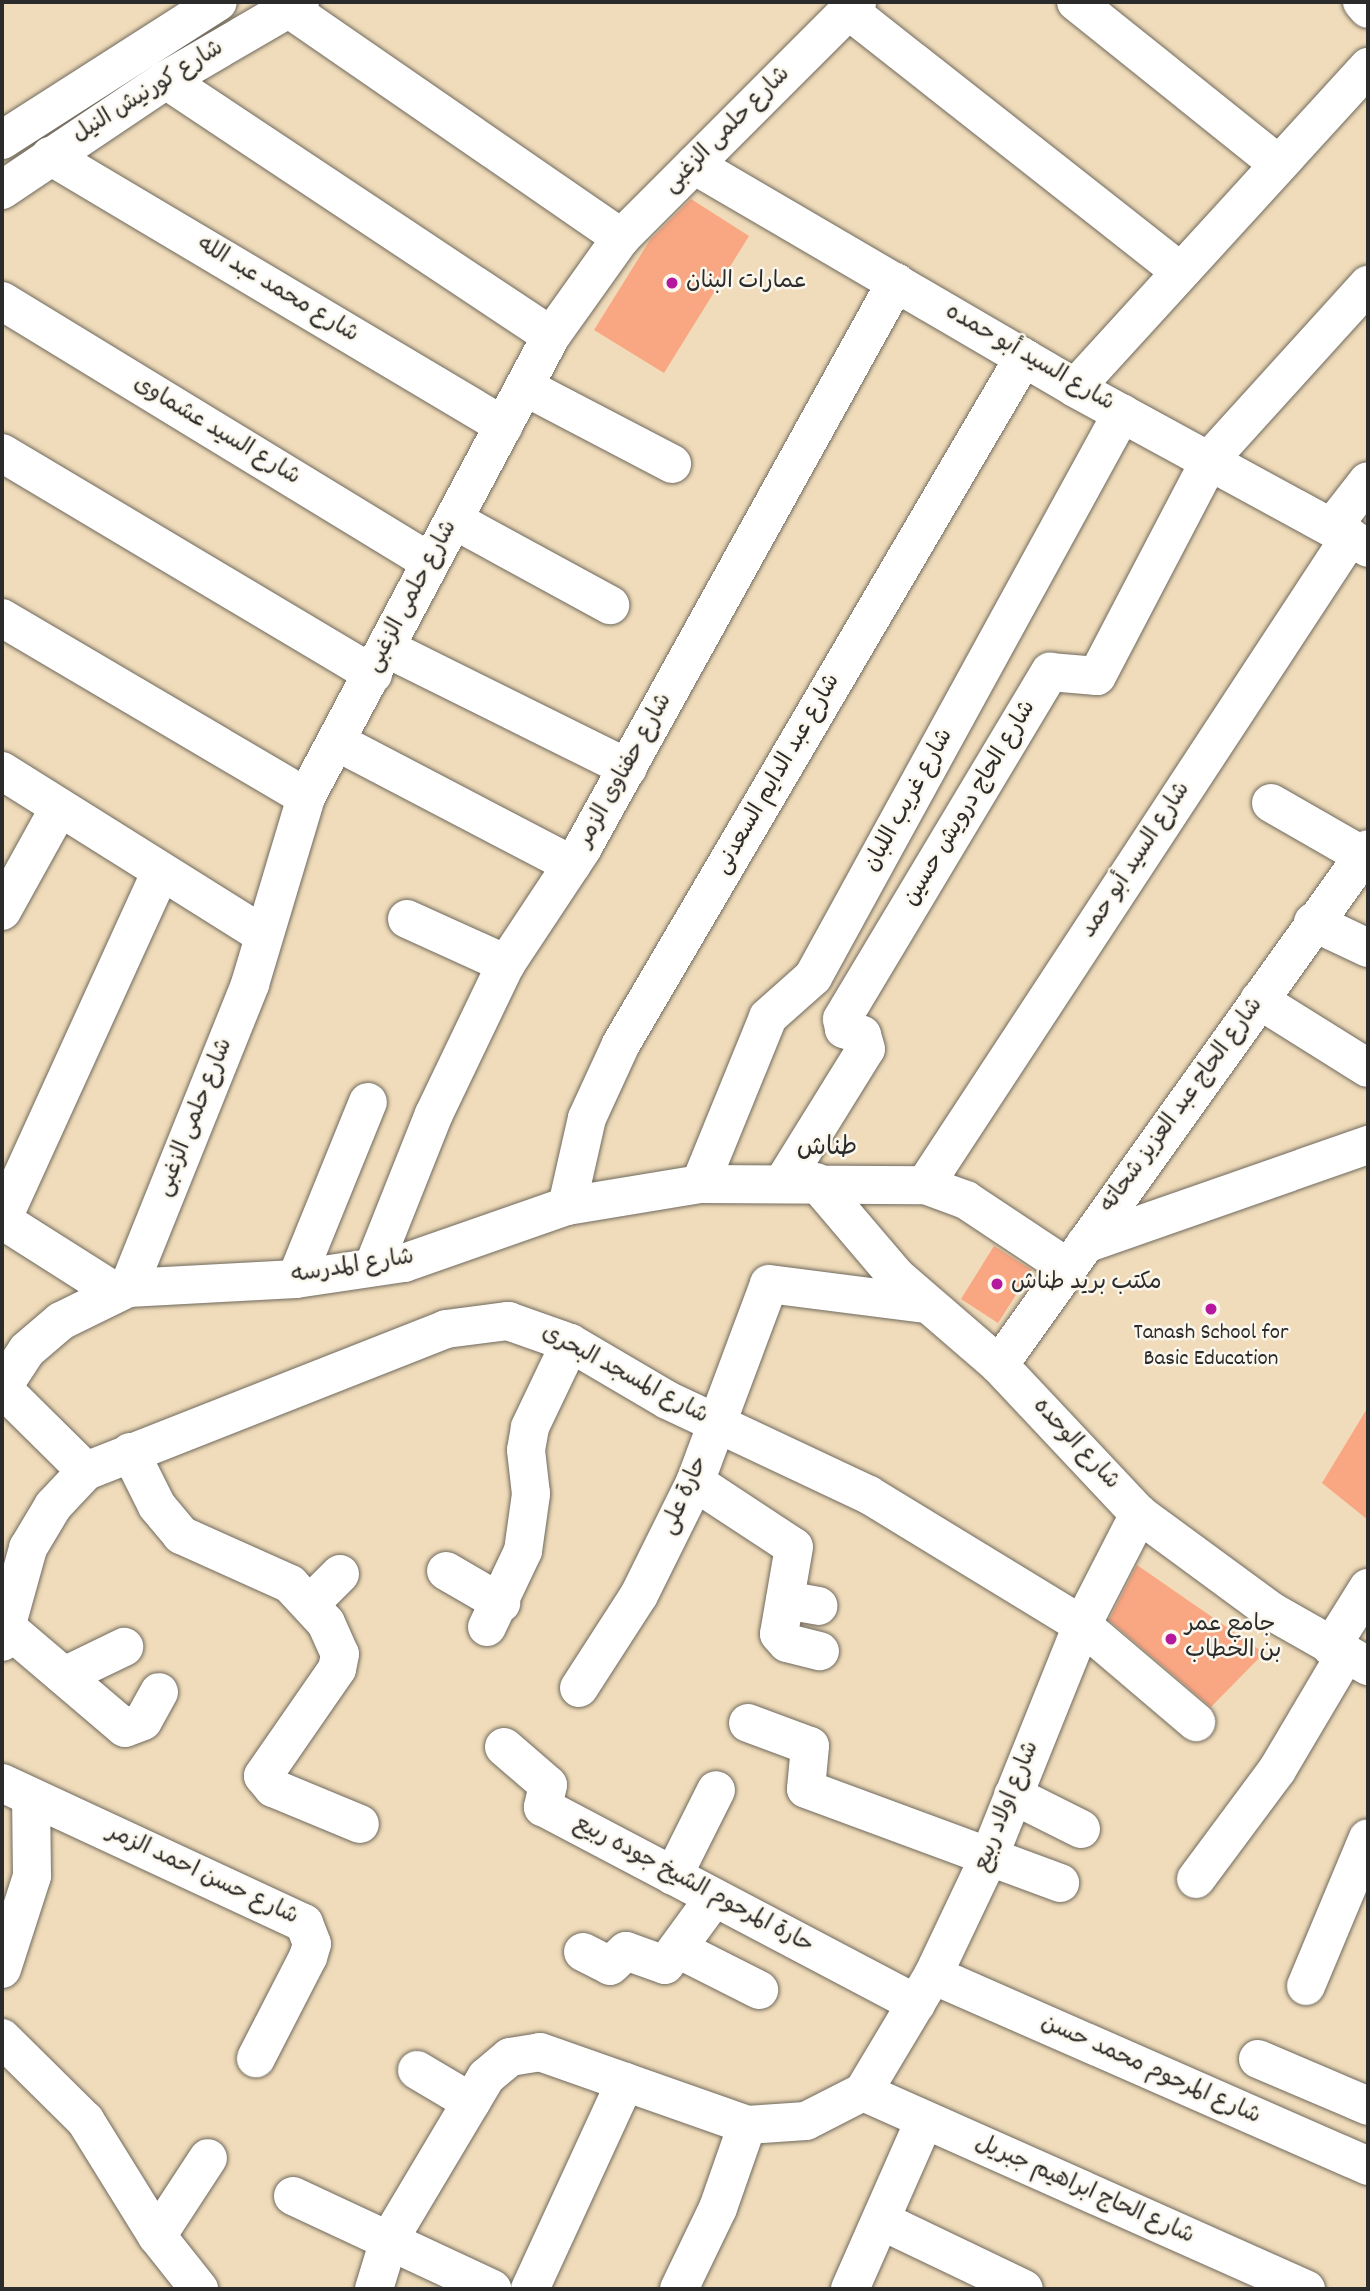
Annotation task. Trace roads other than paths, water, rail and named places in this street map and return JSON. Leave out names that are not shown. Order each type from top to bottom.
[{"type":"street","name":"شارع كورنيش النيل","points":[[2,141],[218,2]]},
{"type":"street","points":[[1076,2],[1277,163]]},
{"type":"street","points":[[1362,2],[1368,9]]},
{"type":"street","name":"شارع كورنيش النيل","points":[[2,190],[166,80],[294,5]]},
{"type":"street","points":[[294,5],[621,238]]},
{"type":"street","points":[[852,6],[1180,271]]},
{"type":"street","name":"شارع حلمى الزغبى","points":[[122,1290],[250,984],[306,797],[551,336],[621,238],[852,6]]},
{"type":"street","points":[[166,80],[551,336]]},
{"type":"street","points":[[1075,388],[1277,163],[1363,85]]},
{"type":"street","name":"شارع محمد عبد الله","points":[[50,156],[504,426]]},
{"type":"street","name":"شارع السيد أبو حمده","points":[[694,165],[1075,388],[1211,458],[1350,537]]},
{"type":"street","name":"شارع حفناوى الزمر","points":[[373,1267],[434,1114],[506,964],[572,865],[628,768],[896,282]]},
{"type":"street","points":[[1211,458],[1368,285]]},
{"type":"street","name":"شارع السيد عشماوى","points":[[2,301],[430,562]]},
{"type":"street","name":"شارع عبد الدايم السعدنى","points":[[567,1206],[587,1118],[621,1044],[1024,357]]},
{"type":"street","points":[[525,387],[672,464]]},
{"type":"street","name":"شارع غريب اللبان","points":[[700,1184],[768,1017],[813,977],[1122,413]]},
{"type":"street","points":[[2,453],[379,661],[628,768]]},
{"type":"street","name":"شارع الحاج درويش حسين","points":[[800,1182],[866,1049],[862,1035],[844,1029],[842,1019],[1050,672],[1097,676],[1211,458]]},
{"type":"street","name":"شارع السيد أبو حمد","points":[[925,1185],[1350,537],[1368,481]]},
{"type":"street","points":[[454,520],[610,605]]},
{"type":"street","points":[[2,618],[306,797]]},
{"type":"street","points":[[337,742],[572,865]]},
{"type":"street","points":[[2,771],[160,873],[264,935]]},
{"type":"street","points":[[1271,803],[1364,860]]},
{"type":"street","points":[[2,911],[59,808]]},
{"type":"street","name":"شارع الحاج عبد العزيز شحاته","points":[[999,1365],[1313,922],[1364,860]]},
{"type":"street","points":[[122,1290],[2,1220],[160,873]]},
{"type":"street","points":[[407,919],[506,964]]},
{"type":"street","points":[[1313,922],[1368,948]]},
{"type":"street","points":[[1259,1000],[1368,1068]]},
{"type":"street","points":[[296,1279],[368,1102]]},
{"type":"street","points":[[1076,1255],[1368,1145]]},
{"type":"street","name":"شارع المدرسه","points":[[2,1388],[27,1350],[61,1321],[122,1290],[296,1279],[404,1263],[567,1206],[700,1184],[800,1182],[925,1185],[966,1200],[1076,1255]]},
{"type":"street","name":"شارع الوحده","points":[[800,1182],[926,1304],[999,1365],[1139,1514],[1203,1565],[1348,1656]]},
{"type":"street","name":"حارة على","points":[[579,1688],[639,1595],[695,1482],[769,1283],[926,1304]]},
{"type":"street","name":"شارع المسجد البحرى","points":[[4,1634],[28,1548],[52,1506],[86,1472],[130,1452],[477,1321],[508,1321],[570,1343],[717,1424],[869,1495],[1082,1625],[1196,1721]]},
{"type":"street","points":[[446,1571],[494,1615],[528,1523],[530,1427],[570,1343]]},
{"type":"street","points":[[2,1388],[86,1472]]},
{"type":"street","points":[[130,1452],[157,1506],[181,1535],[216,1556],[275,1575],[311,1604],[340,1654],[337,1669],[263,1776],[265,1784],[360,1824]]},
{"type":"street","points":[[695,1482],[794,1547],[802,1603],[782,1640],[820,1651]]},
{"type":"street","name":"شارع اولاد ربيع","points":[[863,2092],[924,1990],[988,1859],[1082,1625],[1139,1514]]},
{"type":"street","points":[[311,1604],[340,1574]]},
{"type":"street","points":[[1196,1879],[1277,1770],[1348,1656],[1368,1588]]},
{"type":"street","points":[[4,1634],[64,1676],[125,1728],[143,1721],[159,1692]]},
{"type":"street","points":[[64,1676],[124,1647]]},
{"type":"street","points":[[748,1723],[810,1746],[806,1789],[988,1859],[1060,1883]]},
{"type":"street","name":"حارة المرحوم الشيخ جوده ربيع","points":[[504,1747],[548,1785],[543,1807],[714,1898],[924,1990]]},
{"type":"street","points":[[2,1967],[32,1876],[16,1790]]},
{"type":"street","name":"شارع حسن احمد الزمر","points":[[16,1790],[304,1923],[312,1944],[308,1957],[256,2058]]},
{"type":"street","points":[[673,1876],[716,1790]]},
{"type":"street","points":[[1013,1795],[1081,1829]]},
{"type":"street","points":[[1306,1986],[1352,1921],[1368,1838]]},
{"type":"street","points":[[583,1952],[610,1966],[624,1951],[662,1966],[714,1898]]},
{"type":"street","points":[[678,1948],[759,1990]]},
{"type":"street","name":"شارع المرحوم محمد حسن","points":[[924,1990],[1368,2166]]},
{"type":"street","points":[[2,2038],[85,2120],[157,2236],[199,2289]]},
{"type":"street","points":[[374,2289],[389,2240],[486,2077],[510,2057],[540,2052],[747,2125],[806,2121],[863,2092]]},
{"type":"street","points":[[1258,2059],[1368,2106]]},
{"type":"street","points":[[418,2070],[471,2102]]},
{"type":"street","points":[[530,2289],[625,2082]]},
{"type":"street","name":"شارع الحاج ابراهيم جبريل","points":[[863,2092],[1306,2289]]},
{"type":"street","points":[[850,2289],[884,2222],[924,2121]]},
{"type":"street","points":[[679,2289],[718,2208],[747,2125]]},
{"type":"street","points":[[157,2236],[208,2158]]},
{"type":"street","points":[[293,2196],[492,2289]]},
{"type":"street","points":[[884,2222],[1024,2289]]},
{"type":"place","name":"عمارات البنان","points":[[672,283]]},
{"type":"place","name":"مكتب بريد طناش","points":[[997,1284]]},
{"type":"place","name":"Tanash School for Basic Education","points":[[1211,1309]]},
{"type":"place","name":"جامع عمر بن الخطاب","points":[[1171,1639]]},
{"type":"district","name":"طناش","points":[[827,1149]]}]
